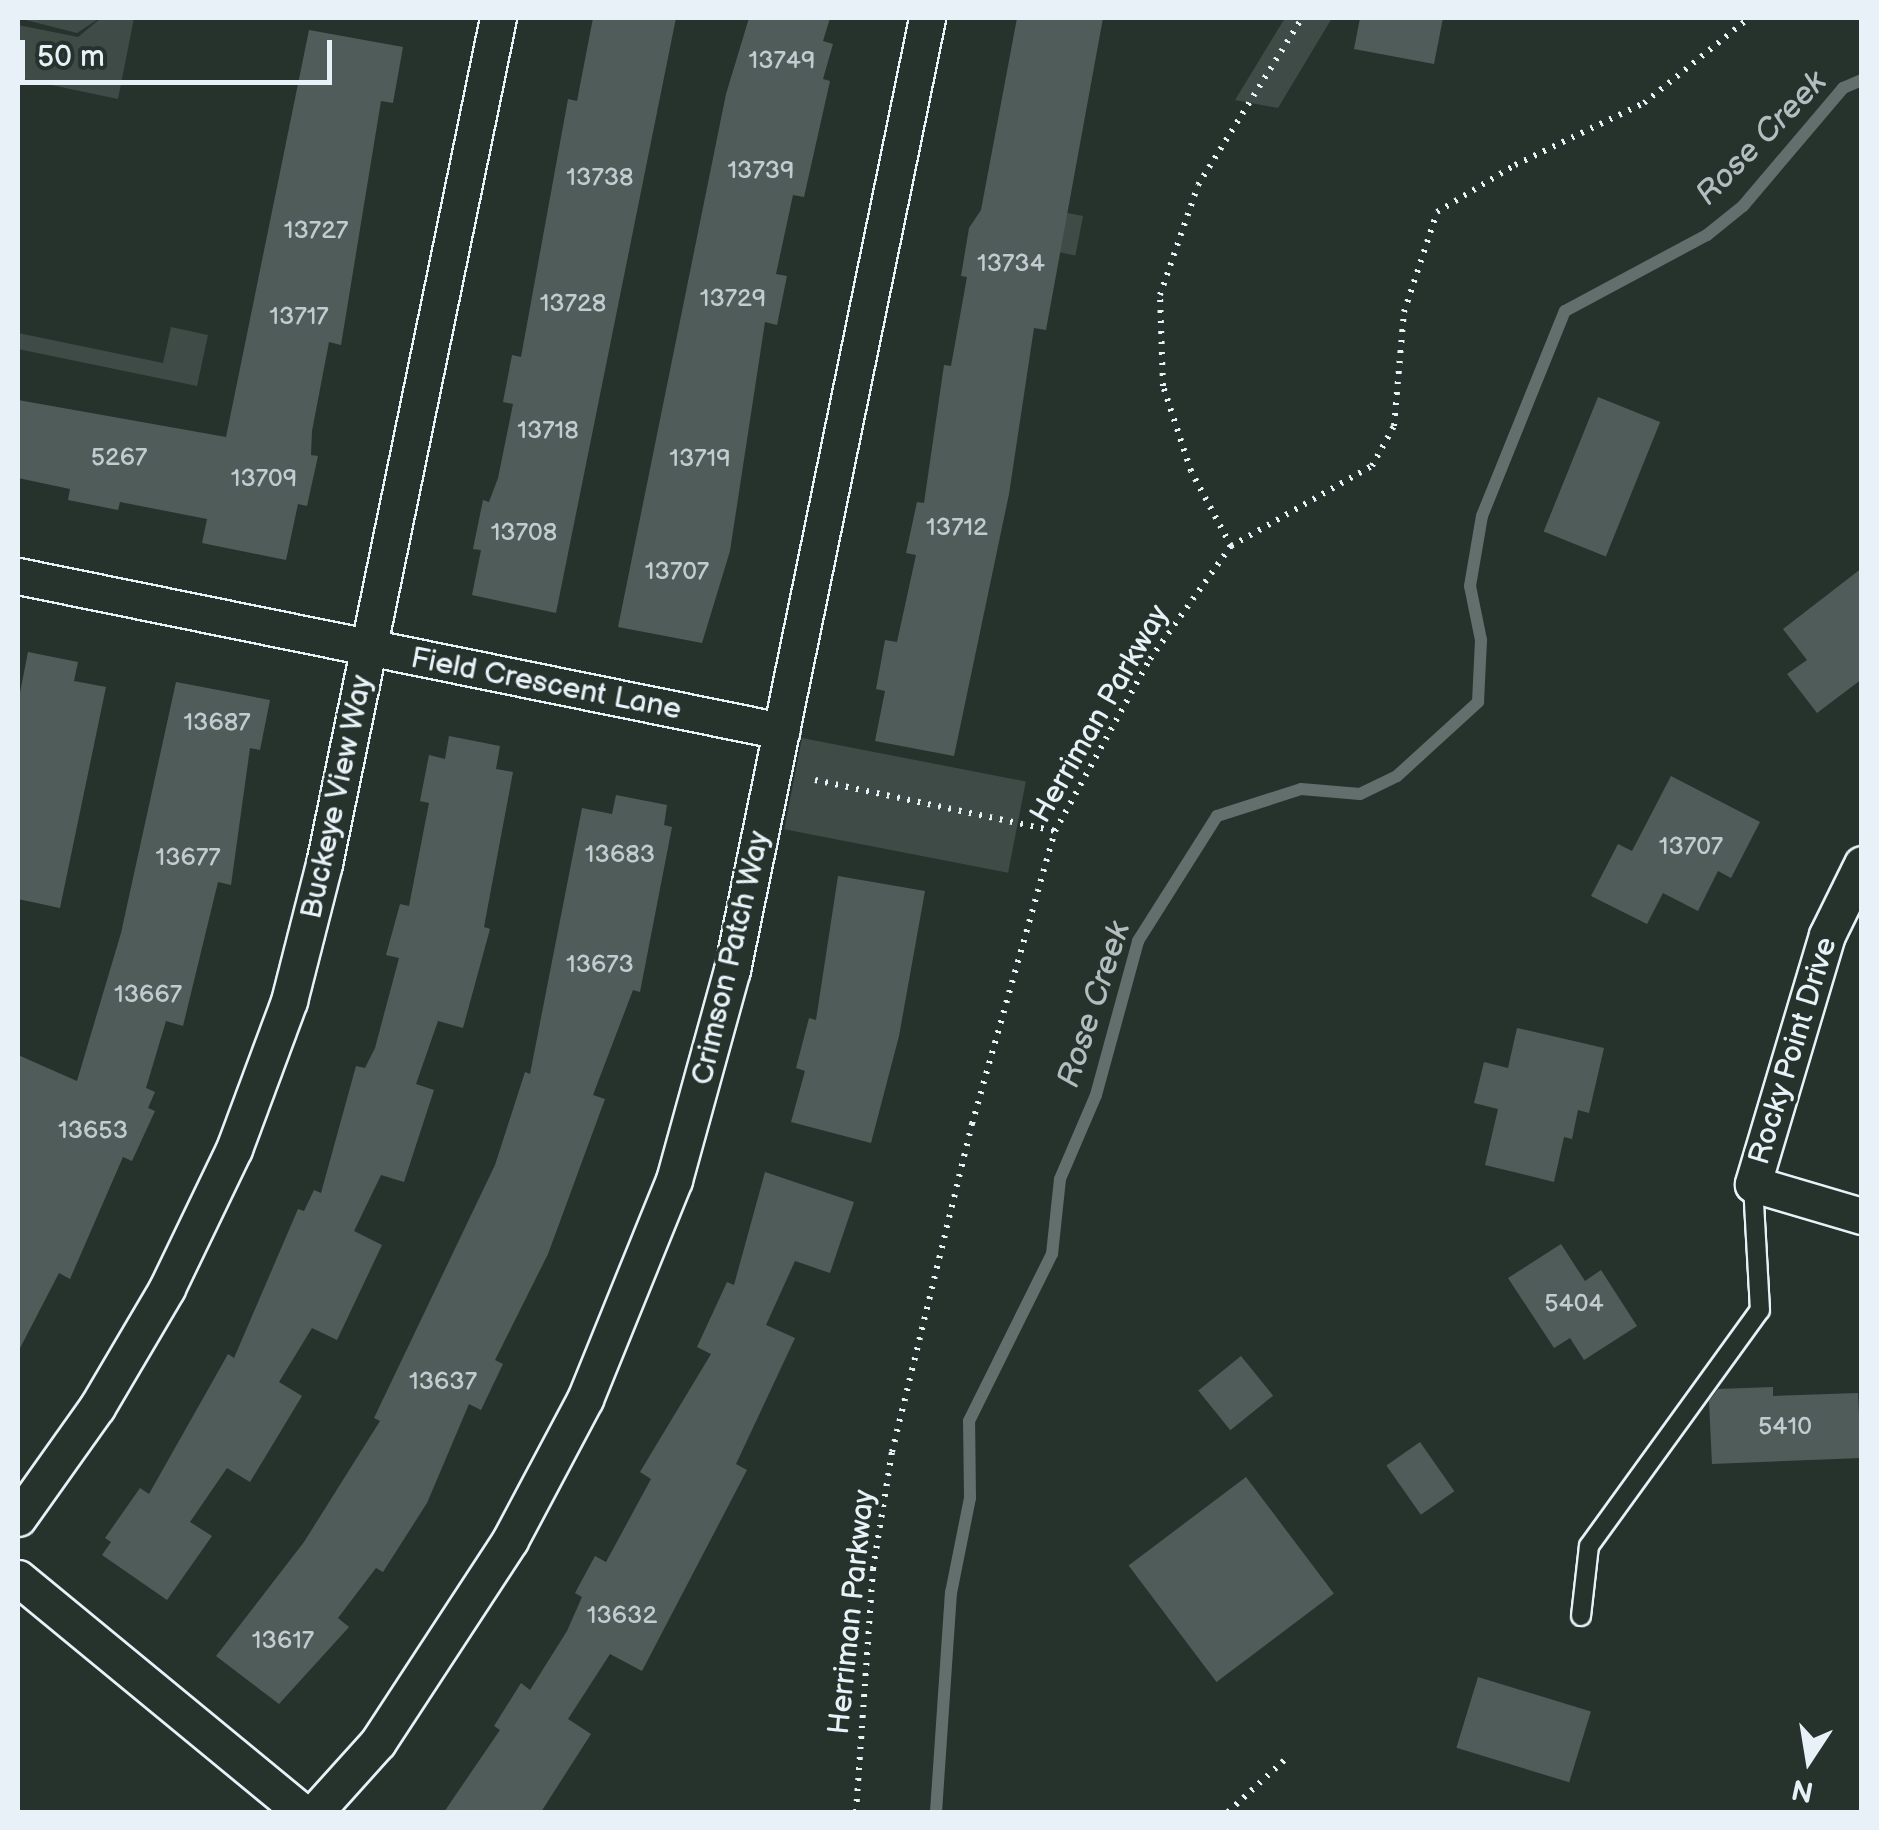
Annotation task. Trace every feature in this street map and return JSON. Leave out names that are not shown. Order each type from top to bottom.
[{"type":"street","name":"Buckeye View Way","points":[[18,1518],[133,1350],[234,1149],[308,932],[498,18]]},
{"type":"street","name":"Crimson Patch Way","points":[[315,1812],[378,1742],[470,1608],[549,1470],[618,1326],[674,1180],[716,1041],[927,18]]},
{"type":"street","name":"Field Crescent Lane","points":[[18,576],[781,731]]},
{"type":"street","name":"Rocky Point Drive","points":[[1753,1184],[1827,935],[1862,864]]},
{"type":"street","points":[[1753,1184],[1862,1216]]},
{"type":"street","points":[[18,1578],[302,1812]]},
{"type":"lane","points":[[1581,1616],[1589,1546],[1760,1310],[1753,1184]]},
{"type":"path","points":[[1231,546],[1191,471],[1162,386],[1160,295],[1198,184],[1302,18]]},
{"type":"path","name":"Herriman Parkway","points":[[856,1812],[873,1569],[892,1452],[972,1124],[1054,831],[1150,659],[1231,546],[1372,466],[1394,426],[1404,312],[1437,212],[1515,165],[1644,103],[1749,18]]},
{"type":"path","points":[[815,780],[1054,831]]},
{"type":"path","points":[[1228,1812],[1289,1756]]},
{"type":"shaded area","points":[[18,18],[100,18],[77,33]]},
{"type":"shaded area","points":[[101,18],[134,18],[118,99],[18,78],[18,25],[78,37]]},
{"type":"shaded area","points":[[1285,18],[1332,18],[1278,108],[1235,100]]},
{"type":"shaded area","points":[[1031,206],[1083,216],[1075,255],[1023,245]]},
{"type":"shaded area","points":[[171,327],[208,335],[197,386],[18,349],[18,333],[163,363]]},
{"type":"shaded area","points":[[802,738],[1026,782],[1008,873],[784,829]]},
{"type":"building","points":[[593,18],[676,18],[556,613],[472,595],[481,550],[473,549],[483,500],[489,502],[498,478],[513,404],[503,402],[512,355],[521,357],[568,99],[577,101]]},
{"type":"building","points":[[749,18],[830,18],[823,41],[833,44],[823,79],[830,81],[804,197],[793,195],[776,274],[787,276],[777,325],[765,322],[730,551],[702,643],[618,627],[726,94]]},
{"type":"building","points":[[1017,18],[1103,18],[1046,330],[1034,328],[1009,494],[954,756],[875,741],[885,691],[876,689],[885,640],[897,642],[916,555],[906,553],[917,502],[924,503],[944,365],[951,366],[967,277],[961,276],[969,228],[981,210]]},
{"type":"building","points":[[1360,18],[1443,18],[1434,64],[1354,49]]},
{"type":"building","points":[[309,30],[403,47],[393,103],[381,101],[341,345],[329,342],[312,431],[311,455],[318,456],[307,506],[298,504],[286,560],[202,543],[207,519],[120,502],[118,510],[68,500],[70,489],[18,478],[18,400],[226,437]]},
{"type":"building","points":[[1598,397],[1660,422],[1606,557],[1544,531]]},
{"type":"building","points":[[1862,568],[1862,679],[1817,713],[1787,674],[1807,660],[1783,629]]},
{"type":"building","points":[[28,652],[78,662],[74,681],[106,687],[60,908],[18,899],[18,703]]},
{"type":"building","points":[[176,682],[270,700],[260,750],[250,748],[231,885],[218,882],[183,1026],[166,1021],[146,1088],[155,1092],[148,1108],[155,1111],[132,1161],[123,1157],[70,1279],[59,1273],[18,1352],[18,1055],[77,1081],[121,933]]},
{"type":"building","points":[[449,736],[500,746],[496,769],[513,772],[484,927],[490,929],[463,1028],[438,1021],[416,1084],[434,1090],[404,1182],[381,1175],[354,1231],[382,1245],[337,1340],[312,1328],[279,1382],[302,1396],[250,1482],[227,1468],[190,1522],[212,1536],[167,1600],[102,1555],[111,1542],[105,1538],[140,1488],[149,1494],[228,1354],[234,1358],[298,1209],[304,1211],[314,1190],[321,1193],[356,1066],[365,1068],[375,1048],[399,958],[386,955],[400,904],[409,906],[429,803],[420,801],[429,755],[445,759]]},
{"type":"building","points":[[1671,776],[1760,822],[1731,878],[1718,871],[1698,911],[1663,893],[1647,924],[1591,896],[1618,844],[1632,851]]},
{"type":"building","points":[[616,795],[667,805],[664,825],[672,827],[640,992],[633,990],[593,1095],[605,1099],[548,1254],[495,1360],[503,1364],[481,1410],[469,1404],[427,1503],[383,1572],[376,1568],[338,1618],[349,1627],[279,1704],[216,1656],[304,1542],[380,1421],[374,1418],[495,1165],[525,1072],[530,1074],[582,808],[612,814]]},
{"type":"building","points":[[838,876],[925,891],[899,1036],[871,1143],[791,1122],[805,1071],[796,1068],[809,1018],[816,1020]]},
{"type":"building","points":[[1517,1028],[1604,1048],[1589,1113],[1578,1110],[1572,1139],[1564,1137],[1554,1182],[1485,1165],[1498,1109],[1474,1103],[1484,1062],[1508,1068]]},
{"type":"building","points":[[765,1172],[854,1202],[830,1273],[795,1261],[766,1325],[795,1338],[736,1464],[747,1470],[642,1671],[610,1654],[568,1719],[591,1734],[541,1812],[444,1812],[500,1730],[494,1726],[521,1683],[530,1690],[567,1631],[582,1597],[575,1593],[595,1556],[606,1562],[651,1479],[640,1472],[711,1354],[697,1347],[727,1282],[734,1285]]},
{"type":"building","points":[[1561,1244],[1585,1281],[1601,1270],[1637,1326],[1584,1360],[1570,1338],[1554,1348],[1508,1278]]},
{"type":"building","points":[[1241,1356],[1273,1396],[1230,1430],[1198,1391]]},
{"type":"building","points":[[1773,1387],[1773,1396],[1858,1393],[1861,1458],[1712,1464],[1709,1401],[1718,1389]]},
{"type":"building","points":[[1420,1442],[1454,1491],[1421,1515],[1386,1466]]},
{"type":"building","points":[[1246,1477],[1334,1594],[1216,1682],[1129,1565]]},
{"type":"building","points":[[1478,1677],[1591,1711],[1569,1782],[1456,1748]]},
{"type":"waterway","name":"Rose Creek","points":[[936,1812],[951,1593],[970,1498],[969,1421],[1052,1254],[1060,1179],[1096,1095],[1138,941],[1217,816],[1301,789],[1360,794],[1397,776],[1478,702],[1481,640],[1470,586],[1482,516],[1565,311],[1707,235],[1743,206],[1843,88],[1862,80]]}]
